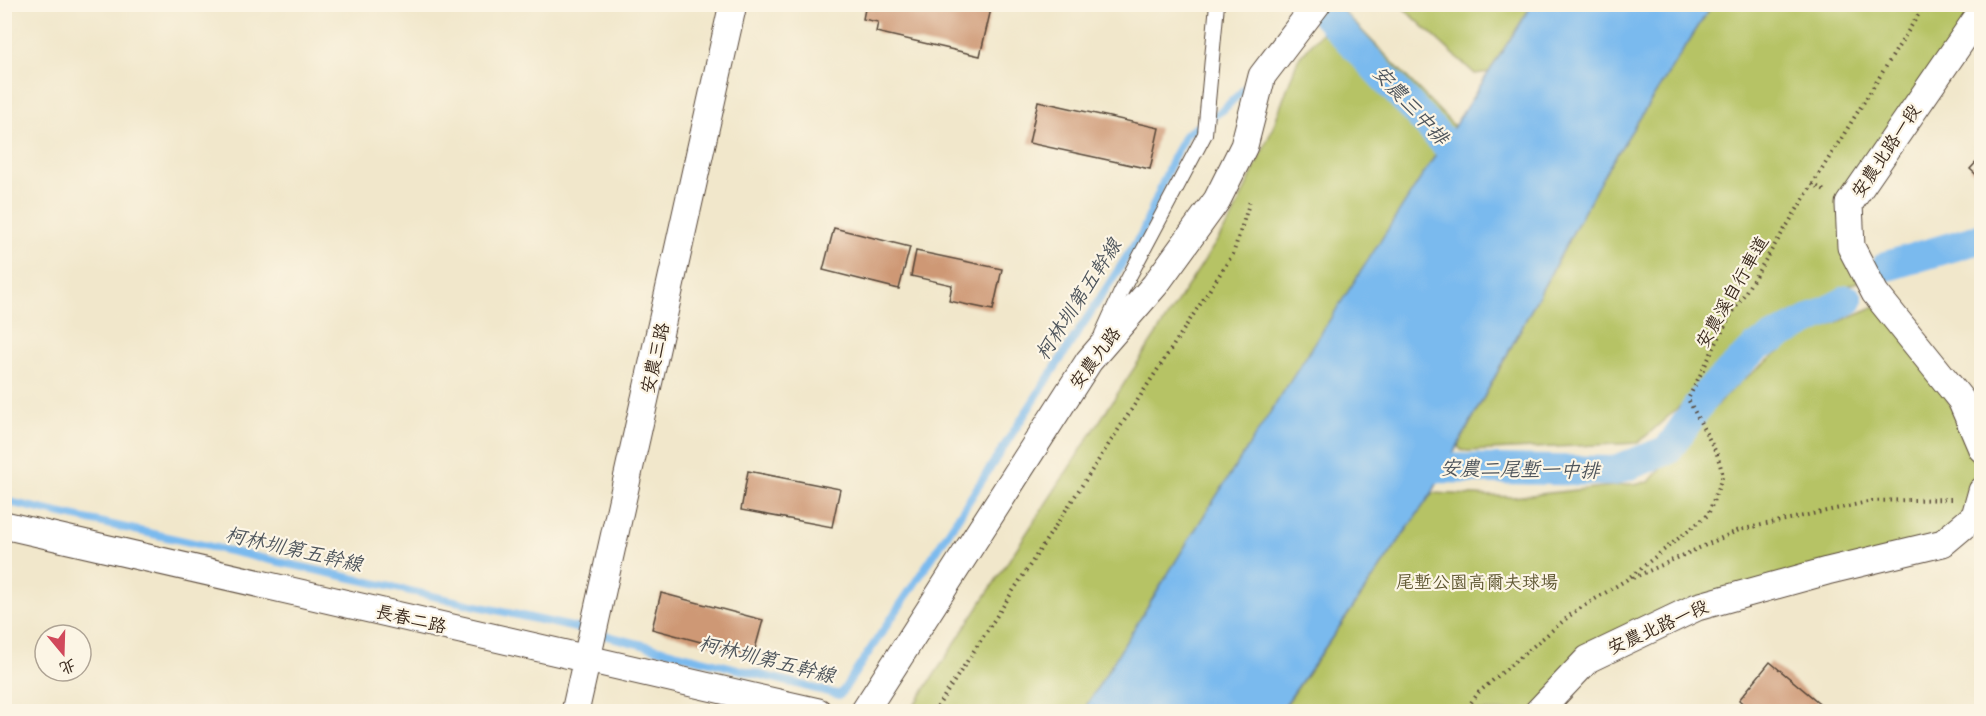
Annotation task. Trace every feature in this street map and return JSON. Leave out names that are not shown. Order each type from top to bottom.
[{"type":"street","name":"安農三路","points":[[575,711],[734,4]]},
{"type":"street","name":"安農九路","points":[[864,711],[1089,361],[1155,285],[1217,200],[1244,146],[1262,75],[1313,9]]},
{"type":"street","name":"安農北路一段","points":[[1982,12],[1849,204],[1851,247],[1875,293],[1961,400],[1982,449]]},
{"type":"street","name":"安農北路一段","points":[[1538,711],[1588,659],[1697,607],[1827,571],[1943,543],[1975,516],[1981,494]]},
{"type":"street","name":"長春二路","points":[[4,525],[818,711]]},
{"type":"lane","points":[[1089,361],[1121,292],[1205,134],[1217,4]]},
{"type":"path","name":"安農溪自行車道","points":[[1464,711],[1479,692],[1574,612],[1626,580],[1708,515],[1723,475],[1717,454],[1688,399],[1728,320],[1924,4]]},
{"type":"path","points":[[934,711],[1233,254],[1252,195]]},
{"type":"path","name":"安農溪自行車道","points":[[1626,580],[1739,530],[1872,501],[1981,494]]},
{"type":"green space","points":[[1400,5],[1532,5],[1489,72],[1475,74]]},
{"type":"green space","points":[[1712,5],[1981,5],[1849,204],[1867,277],[1788,315],[1718,364],[1688,399],[1638,443],[1461,450],[1458,446],[1606,171]]},
{"type":"green space","points":[[1342,10],[1454,126],[1084,711],[910,712],[1232,218],[1272,130],[1298,59]]},
{"type":"green space","name":"尾塹公園高爾夫球場","points":[[1883,303],[1981,449],[1981,491],[1943,543],[1827,571],[1588,659],[1538,711],[1281,712],[1432,493],[1513,497],[1649,482],[1700,422],[1739,383],[1795,340]]},
{"type":"water","points":[[1532,5],[1712,5],[1606,171],[1432,493],[1281,711],[1083,711],[1203,517]]},
{"type":"building","points":[[866,4],[973,4],[991,9],[980,56],[876,32],[878,22],[863,19]]},
{"type":"building","points":[[1038,101],[1159,128],[1150,169],[1029,143]]},
{"type":"building","points":[[1982,156],[1982,180],[1970,169]]},
{"type":"building","points":[[834,228],[910,247],[899,289],[823,270]]},
{"type":"building","points":[[916,251],[1002,269],[993,310],[949,301],[952,285],[911,276]]},
{"type":"building","points":[[748,471],[840,489],[832,527],[741,510]]},
{"type":"building","points":[[661,593],[763,620],[753,656],[652,629]]},
{"type":"building","points":[[1770,662],[1830,712],[1752,712],[1739,700]]},
{"type":"waterway","name":"安農三中排","points":[[1317,4],[1472,172]]},
{"type":"waterway","name":"柯林圳第五幹線","points":[[4,501],[572,627],[840,695],[935,553],[1142,233],[1173,158],[1186,134],[1223,110],[1252,81]]},
{"type":"waterway","name":"安農二尾塹一中排","points":[[1887,266],[1982,238]]},
{"type":"waterway","name":"安農二尾塹一中排","points":[[1407,478],[1428,468],[1613,471],[1668,450],[1707,393],[1755,348],[1848,300]]}]
